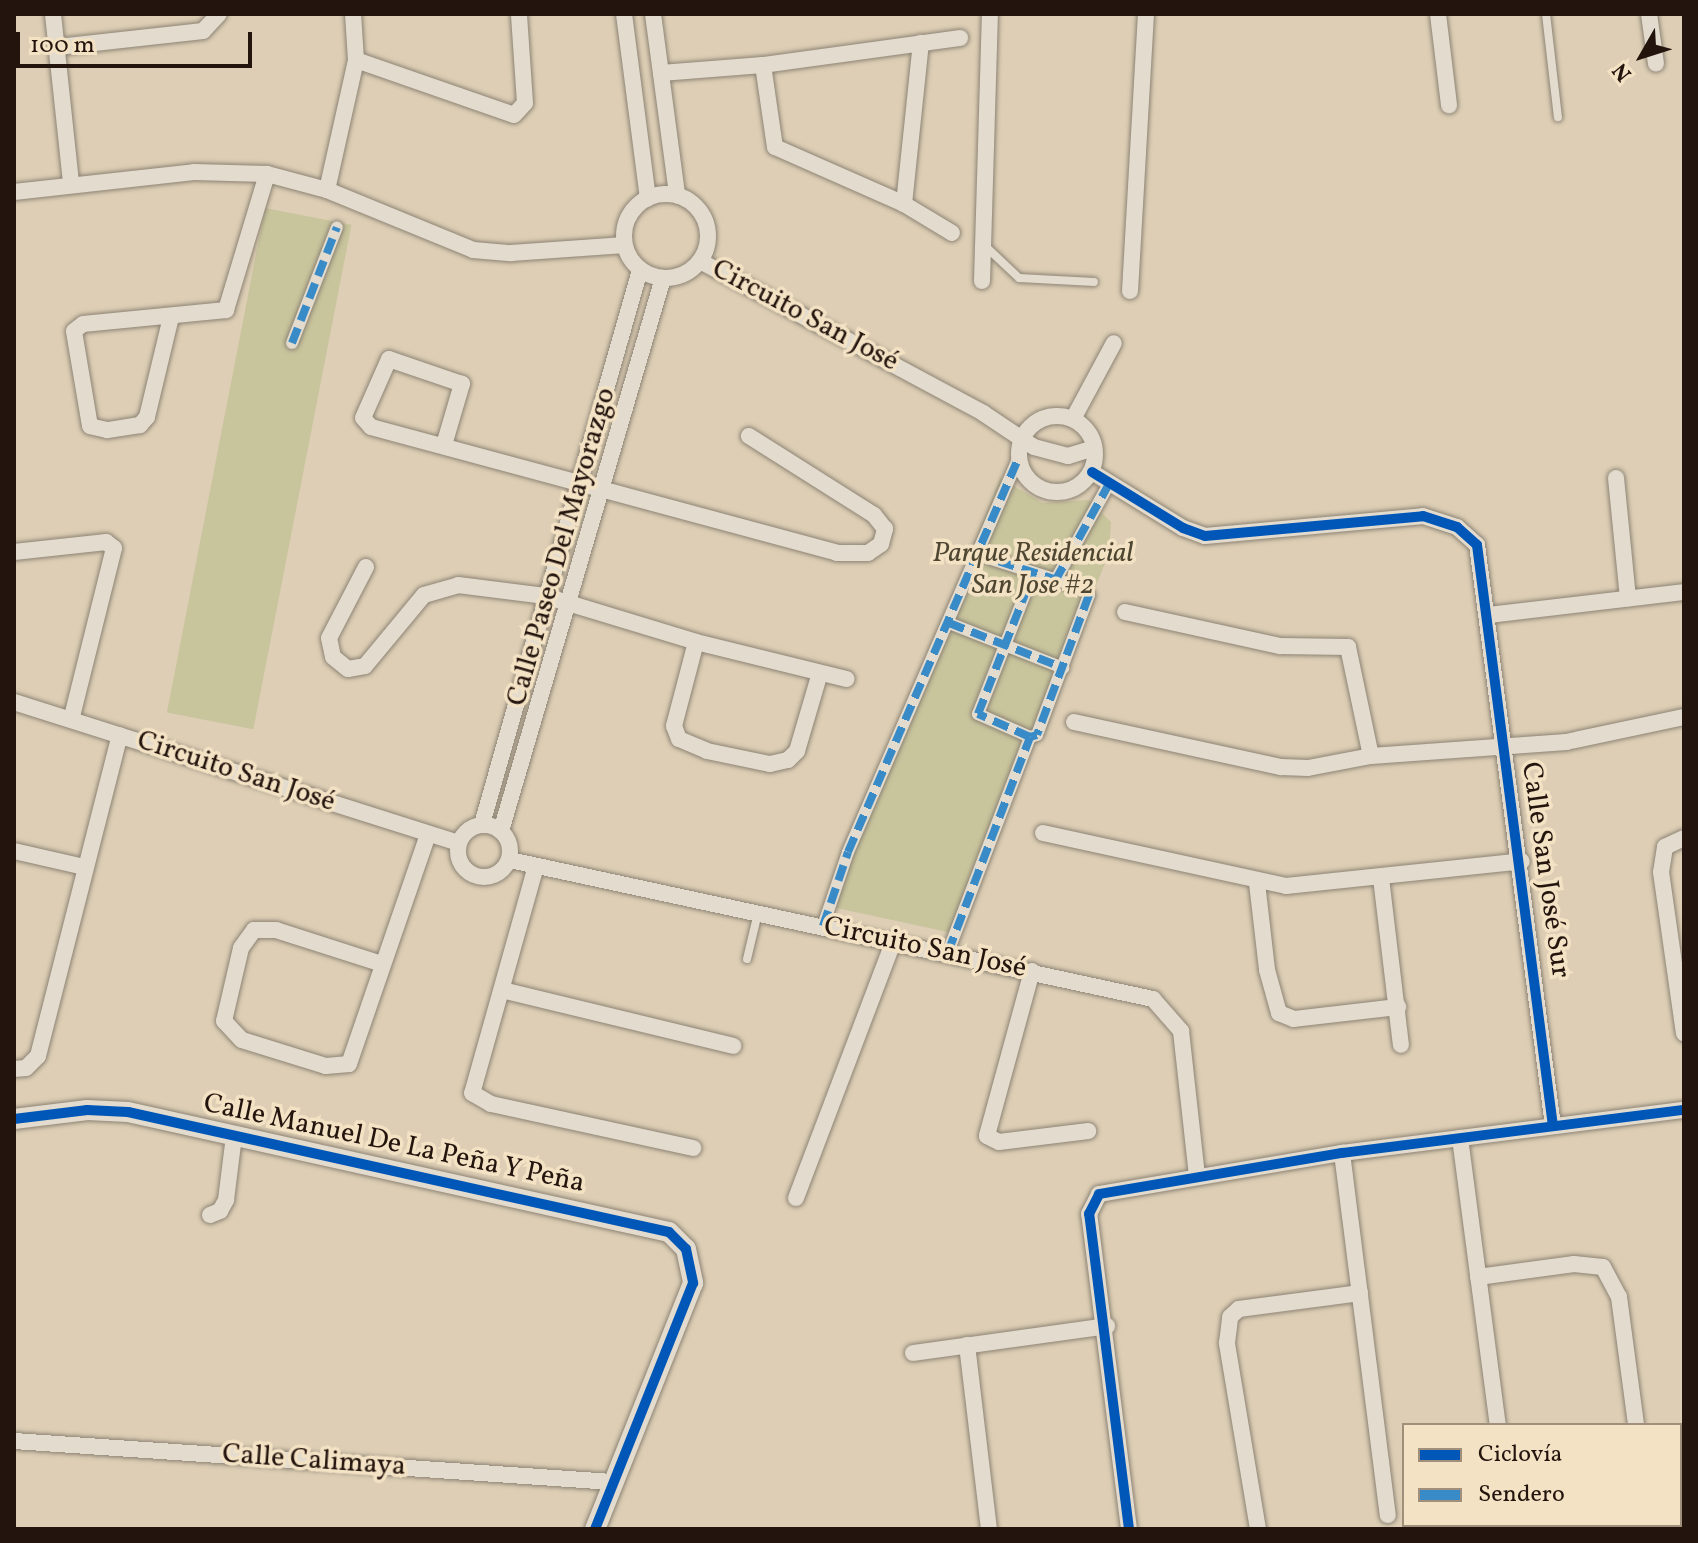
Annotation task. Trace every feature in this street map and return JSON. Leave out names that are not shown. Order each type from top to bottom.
[{"type":"street","points":[[53,14],[71,182]]},
{"type":"street","points":[[58,47],[203,31],[219,14]]},
{"type":"street","points":[[327,190],[356,60],[353,14]]},
{"type":"street","points":[[356,60],[514,115],[525,103],[519,14]]},
{"type":"street","points":[[624,14],[648,198]]},
{"type":"street","points":[[653,14],[677,195]]},
{"type":"street","points":[[982,281],[990,14]]},
{"type":"street","points":[[1130,291],[1146,14]]},
{"type":"street","points":[[1438,14],[1449,105]]},
{"type":"street","points":[[1649,14],[1656,64]]},
{"type":"street","points":[[661,73],[763,65],[960,38]]},
{"type":"street","points":[[904,204],[921,43]]},
{"type":"street","points":[[763,65],[775,147],[904,204],[952,233]]},
{"type":"street","points":[[14,192],[71,182],[194,172],[267,174],[327,190],[473,250],[524,253],[625,245]]},
{"type":"street","points":[[171,317],[144,421],[107,430],[86,422],[74,331],[83,324],[171,317],[220,314],[229,306],[267,174]]},
{"type":"street","points":[[677,195],[699,210],[706,222],[708,236],[700,261],[687,273],[663,278],[640,270],[625,245],[628,217],[648,198],[677,195]]},
{"type":"street","points":[[292,343],[337,227]]},
{"type":"street","name":"Circuito San José","points":[[700,261],[930,384],[1021,440],[1056,455],[1094,448]]},
{"type":"street","name":"Calle Paseo Del Mayorazgo","points":[[589,489],[640,270]]},
{"type":"street","name":"Calle Paseo Del Mayorazgo","points":[[482,824],[589,489],[663,278]]},
{"type":"street","points":[[1073,419],[1114,343]]},
{"type":"street","points":[[444,445],[462,384],[389,359],[364,421],[589,489],[837,553],[854,555],[876,549],[885,529],[874,515],[749,436]]},
{"type":"street","points":[[823,926],[848,852],[1018,460],[1021,440],[1042,420],[1073,419]]},
{"type":"street","points":[[1018,460],[1034,481],[1055,489],[1075,490],[1092,472],[1094,448],[1073,419]]},
{"type":"street","name":"Calle San José Sur","points":[[1092,472],[1205,536],[1404,516],[1443,520],[1477,545],[1503,745],[1522,861],[1553,1126]]},
{"type":"street","points":[[1616,478],[1628,598]]},
{"type":"street","points":[[1055,581],[1109,484]]},
{"type":"street","points":[[14,552],[106,542],[114,548],[72,717]]},
{"type":"street","points":[[976,554],[1055,581],[1089,595],[1037,735],[1030,737],[978,714],[1033,574]]},
{"type":"street","points":[[366,567],[329,638],[333,657],[348,669],[365,666],[408,608],[444,587],[483,586],[556,599],[696,642],[847,679]]},
{"type":"street","points":[[1488,615],[1684,592]]},
{"type":"street","name":"Calle Paseo Del Mayorazgo","points":[[501,831],[556,599]]},
{"type":"street","points":[[1125,612],[1280,646],[1348,647],[1355,659],[1371,756]]},
{"type":"street","points":[[949,623],[1063,668]]},
{"type":"street","points":[[696,642],[674,726],[679,739],[707,751],[770,764],[788,760],[797,751],[820,673]]},
{"type":"street","name":"Circuito San José","points":[[14,702],[72,717],[458,843]]},
{"type":"street","points":[[1074,722],[1281,767],[1308,768],[1371,756],[1566,742],[1684,717]]},
{"type":"street","points":[[14,1069],[26,1068],[38,1056],[120,735]]},
{"type":"street","points":[[948,952],[1030,737]]},
{"type":"street","points":[[482,824],[501,831],[510,860],[494,875],[475,876],[460,862],[458,843],[468,830],[482,824]]},
{"type":"street","points":[[1043,833],[1257,883],[1381,878],[1522,861]]},
{"type":"street","points":[[382,964],[276,930],[254,930],[241,948],[224,1021],[227,1028],[253,1044],[326,1066],[345,1067],[353,1058],[382,964],[428,835]]},
{"type":"street","points":[[1684,838],[1665,847],[1661,872],[1679,966],[1684,1033]]},
{"type":"street","points":[[14,851],[84,867]]},
{"type":"street","name":"Circuito San José","points":[[510,860],[1135,992],[1153,999],[1174,1018],[1184,1045],[1197,1176]]},
{"type":"street","points":[[536,866],[472,1087],[475,1098],[693,1148]]},
{"type":"street","points":[[1381,878],[1401,1045]]},
{"type":"street","points":[[1257,883],[1273,1001],[1285,1018],[1398,1007]]},
{"type":"street","points":[[796,1198],[894,940]]},
{"type":"street","points":[[1032,971],[987,1136],[999,1142],[1088,1131]]},
{"type":"street","points":[[502,990],[733,1046]]},
{"type":"street","name":"Calle Manuel De La Peña Y Peña","points":[[14,1119],[87,1110],[128,1112],[669,1232],[686,1249],[692,1264],[693,1283],[595,1529]]},
{"type":"street","points":[[1129,1529],[1107,1326],[1089,1208],[1106,1191],[1342,1153],[1684,1110]]},
{"type":"street","points":[[210,1215],[220,1211],[226,1200],[234,1136]]},
{"type":"street","points":[[1460,1138],[1498,1423]]},
{"type":"street","points":[[1342,1153],[1388,1515]]},
{"type":"street","points":[[1478,1277],[1594,1263],[1611,1275],[1619,1297],[1636,1423]]},
{"type":"street","points":[[1258,1529],[1227,1343],[1230,1317],[1239,1309],[1360,1293]]},
{"type":"street","points":[[913,1353],[1107,1326]]},
{"type":"street","points":[[967,1345],[989,1529]]},
{"type":"street","name":"Calle Calimaya","points":[[14,1441],[613,1482]]},
{"type":"lane","points":[[1546,14],[1558,117]]},
{"type":"lane","points":[[982,243],[1019,278],[1094,282]]},
{"type":"lane","points":[[747,959],[758,912]]},
{"type":"green space","points":[[265,208],[351,225],[253,729],[167,713]]},
{"type":"green space","name":"Parque Residencial San Jose #2","points":[[1000,478],[1043,503],[1089,500],[1111,522],[1109,553],[957,934],[832,907]]},
{"type":"marked path","points":[[292,343],[337,227]]},
{"type":"marked path","points":[[823,926],[848,852],[1018,460]]},
{"type":"marked path","points":[[1055,581],[1109,484]]},
{"type":"marked path","points":[[976,554],[1082,588],[1089,595],[1037,735],[1030,737],[978,714],[1033,574]]},
{"type":"marked path","points":[[949,623],[1063,668]]},
{"type":"marked path","points":[[948,952],[1030,737]]},
{"type":"cycle path","points":[[1092,472],[1183,528],[1205,536],[1423,516],[1457,527],[1477,545],[1553,1126]]},
{"type":"cycle path","points":[[14,1119],[87,1110],[128,1112],[669,1232],[686,1249],[693,1283],[595,1529]]},
{"type":"cycle path","points":[[1129,1529],[1089,1214],[1099,1194],[1342,1153],[1684,1110]]}]
